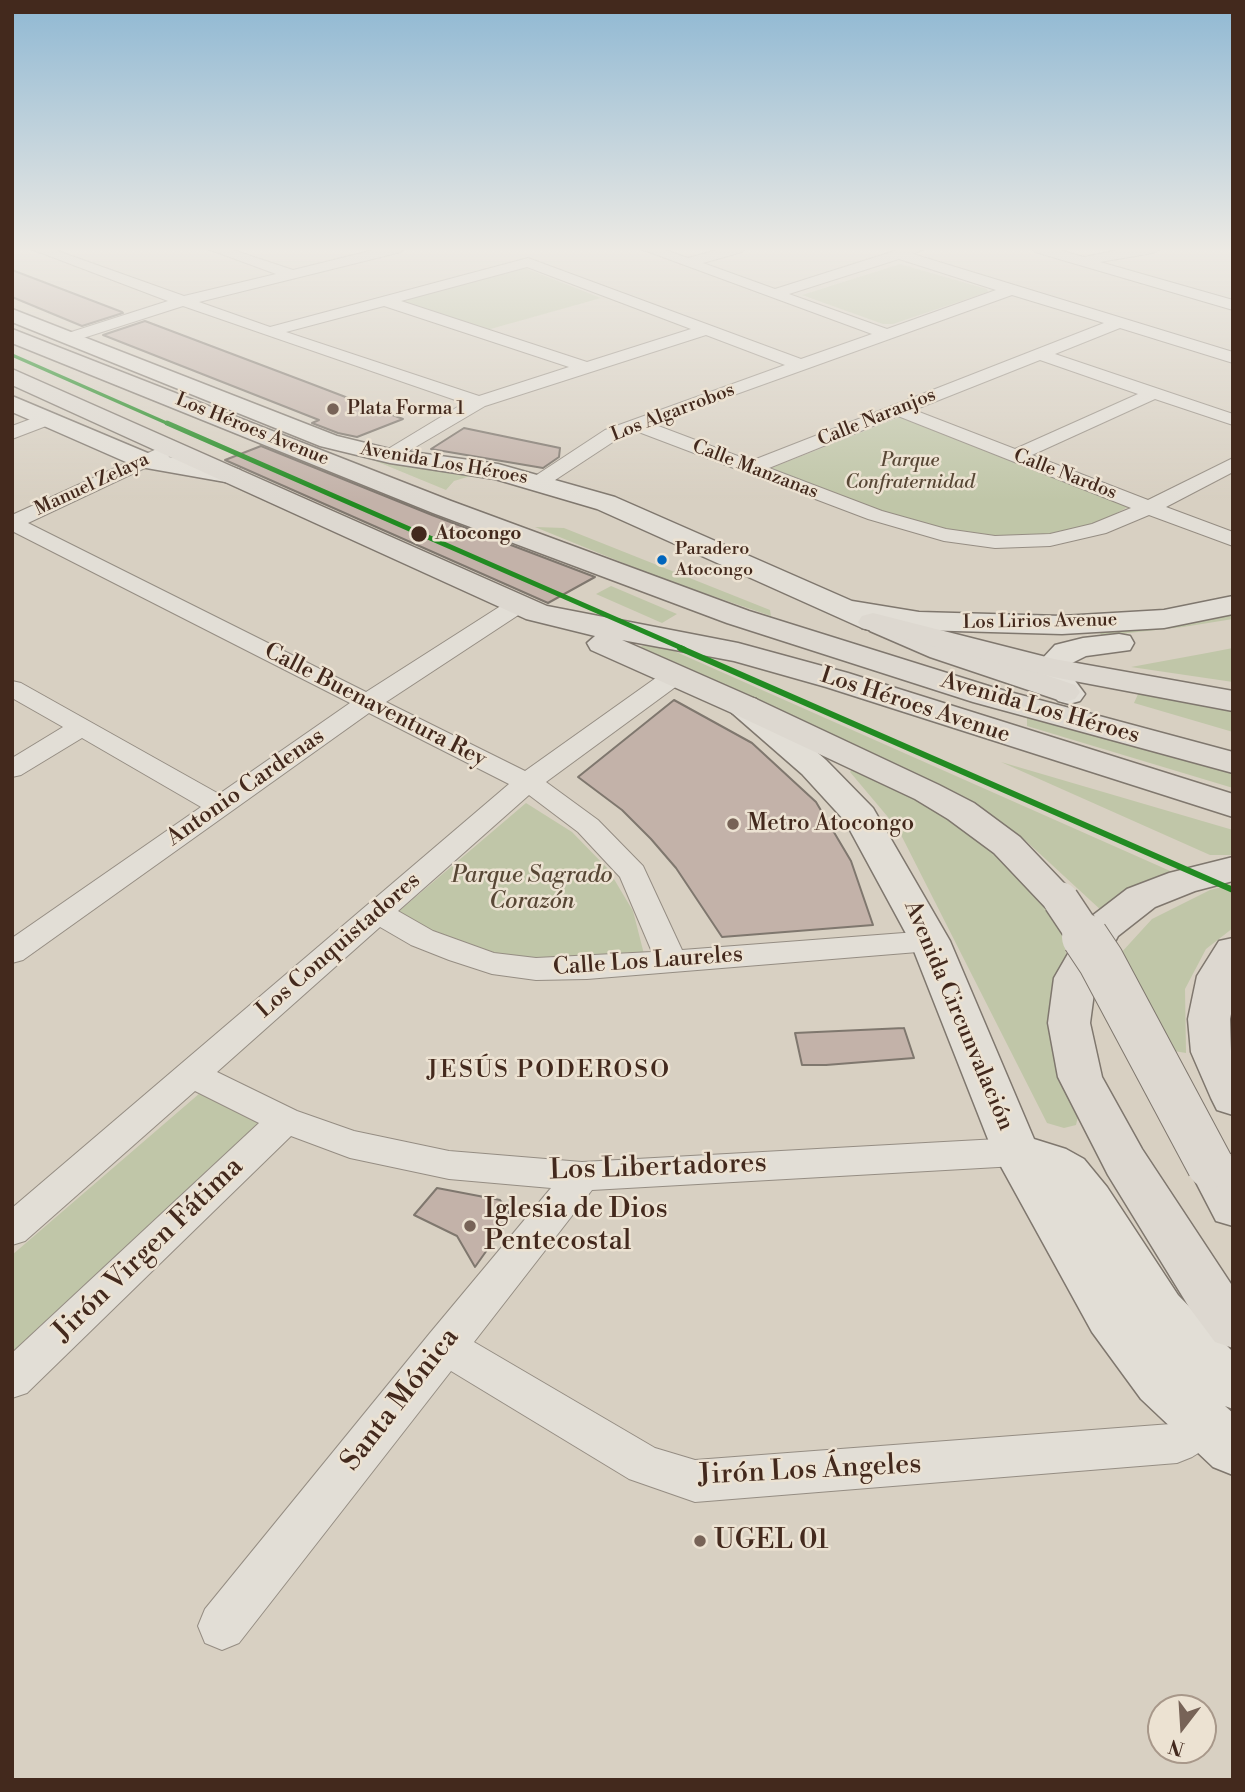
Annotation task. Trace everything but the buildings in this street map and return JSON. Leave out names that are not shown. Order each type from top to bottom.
[{"type":"main road","name":"Avenida Los Héroes","points":[[59,333],[142,375],[329,441],[390,456],[498,472],[606,503],[860,616]]},
{"type":"main road","name":"Los Héroes Avenue","points":[[12,335],[142,375],[183,402],[221,418]]},
{"type":"main road","name":"Avenida Los Héroes","points":[[12,376],[527,609],[592,626],[738,652],[837,680],[1233,806]]},
{"type":"main road","points":[[124,425],[161,417],[183,402]]},
{"type":"main road","name":"Avenida Los Héroes","points":[[12,403],[144,461],[219,470]]},
{"type":"main road","name":"Avenida Los Héroes","points":[[221,418],[442,507],[738,617],[984,695],[1233,763]]},
{"type":"main road","points":[[219,470],[198,450],[173,436],[169,429],[185,420],[221,418]]},
{"type":"main road","name":"Los Lirios Avenue","points":[[860,616],[919,621],[1062,625],[1164,619],[1233,605]]},
{"type":"main road","name":"Avenida Circunvalación","points":[[527,609],[744,706],[814,768],[860,816],[930,941],[1016,1152],[1110,1316],[1160,1382],[1220,1437]]},
{"type":"main road","points":[[860,616],[941,650],[1061,681],[1233,747]]},
{"type":"main road","name":"Los Lirios Avenue","points":[[1061,681],[1066,652],[1083,647],[1233,626]]},
{"type":"main road","points":[[1061,681],[1233,701]]},
{"type":"main road","points":[[744,706],[906,782],[961,811],[1007,845],[1061,900],[1101,961],[1233,1207]]},
{"type":"main road","points":[[1233,869],[1182,882],[1141,898],[1102,928],[1075,978],[1069,1023],[1080,1077],[1125,1162],[1207,1292],[1233,1326]]},
{"type":"main road","points":[[1233,951],[1217,976],[1209,1019],[1213,1052],[1233,1098]]},
{"type":"main road","name":"Avenida Circunvalación","points":[[1016,1152],[1049,1162],[1067,1172],[1090,1201],[1160,1310],[1202,1358],[1233,1385]]},
{"type":"street","points":[[71,337],[85,333]]},
{"type":"street","points":[[271,333],[479,402]]},
{"type":"street","points":[[481,333],[585,367]]},
{"type":"street","points":[[390,456],[479,402],[695,333]]},
{"type":"street","points":[[716,333],[801,365]]},
{"type":"street","points":[[883,333],[887,334]]},
{"type":"street","name":"Los Algarrobos","points":[[538,482],[612,434],[891,333]]},
{"type":"street","name":"Calle Naranjos","points":[[751,468],[1094,333]]},
{"type":"street","points":[[1150,333],[1233,358]]},
{"type":"street","points":[[1039,354],[1233,420]]},
{"type":"street","points":[[1016,455],[1154,393]]},
{"type":"street","name":"Calle Nardos","points":[[898,410],[1233,540]]},
{"type":"street","points":[[12,433],[47,419]]},
{"type":"street","name":"Calle Manzanas","points":[[636,424],[903,524],[975,540],[1025,542],[1074,537],[1150,507],[1233,464]]},
{"type":"street","name":"Manuel Zelaya","points":[[12,523],[172,448]]},
{"type":"street","name":"Calle Buenaventura Rey","points":[[12,523],[528,782],[588,826],[615,851],[633,873],[671,961]]},
{"type":"street","name":"Antonio Cardenas","points":[[12,953],[368,702],[527,609]]},
{"type":"street","name":"Los Conquistadores","points":[[12,1230],[528,782],[676,675]]},
{"type":"street","points":[[12,688],[220,806]]},
{"type":"street","points":[[12,769],[82,727]]},
{"type":"street","name":"Calle Los Laureles","points":[[378,912],[422,938],[492,963],[536,968],[671,961],[930,941]]},
{"type":"street","name":"Los Libertadores","points":[[191,1074],[285,1120],[350,1144],[449,1165],[582,1176],[1016,1152]]},
{"type":"street","name":"Jirón Virgen Fátima","points":[[12,1380],[285,1120]]},
{"type":"street","name":"Santa Mónica","points":[[222,1626],[444,1345],[582,1176]]},
{"type":"street","name":"Jirón Los Ángeles","points":[[444,1345],[644,1465],[695,1481],[1177,1443],[1220,1437]]},
{"type":"green space","name":"Parque Confraternidad","points":[[900,417],[1128,507],[1092,526],[1066,534],[975,537],[895,518],[769,469]]},
{"type":"green space","points":[[373,460],[477,474],[454,481],[446,490]]},
{"type":"green space","points":[[535,527],[564,528],[770,610],[771,616],[660,578]]},
{"type":"green space","points":[[611,586],[677,614],[662,623],[596,594]]},
{"type":"green space","points":[[1233,615],[1233,619],[1102,636],[1098,630]]},
{"type":"green space","points":[[656,643],[1177,874],[1103,912],[1026,841],[984,811],[909,770],[633,648]]},
{"type":"green space","points":[[1233,648],[1233,682],[1131,667],[1207,653]]},
{"type":"green space","points":[[1139,692],[1233,707],[1233,732],[1134,703]]},
{"type":"green space","points":[[1027,718],[1233,772],[1233,788],[1027,726]]},
{"type":"green space","points":[[1001,762],[1233,830],[1233,855],[1210,855]]},
{"type":"green space","points":[[853,768],[996,842],[1063,919],[1079,1112],[1076,1125],[1064,1128],[1047,1123],[898,829],[850,772]]},
{"type":"green space","name":"Parque Sagrado Corazón","points":[[526,803],[572,832],[608,869],[633,911],[645,958],[549,961],[517,958],[487,952],[436,935],[398,912]]},
{"type":"green space","points":[[1233,884],[1233,928],[1206,949],[1185,989],[1186,1053],[1174,1051],[1120,954],[1152,919],[1210,890]]},
{"type":"green space","points":[[200,1093],[262,1125],[12,1358],[12,1255]]},
{"type":"transit line","points":[[12,355],[1233,890]]},
{"type":"place","name":"Plata Forma 1","points":[[333,409]]},
{"type":"place","name":"Atocongo","points":[[419,534]]},
{"type":"place","name":"Paradero Atocongo","points":[[662,560]]},
{"type":"place","name":"Metro Atocongo","points":[[733,824]]},
{"type":"place","name":"Iglesia de Dios Pentecostal","points":[[470,1226]]},
{"type":"place","name":"UGEL 01","points":[[700,1541]]},
{"type":"district","name":"JESÚS PODEROSO","points":[[549,1071]]}]
